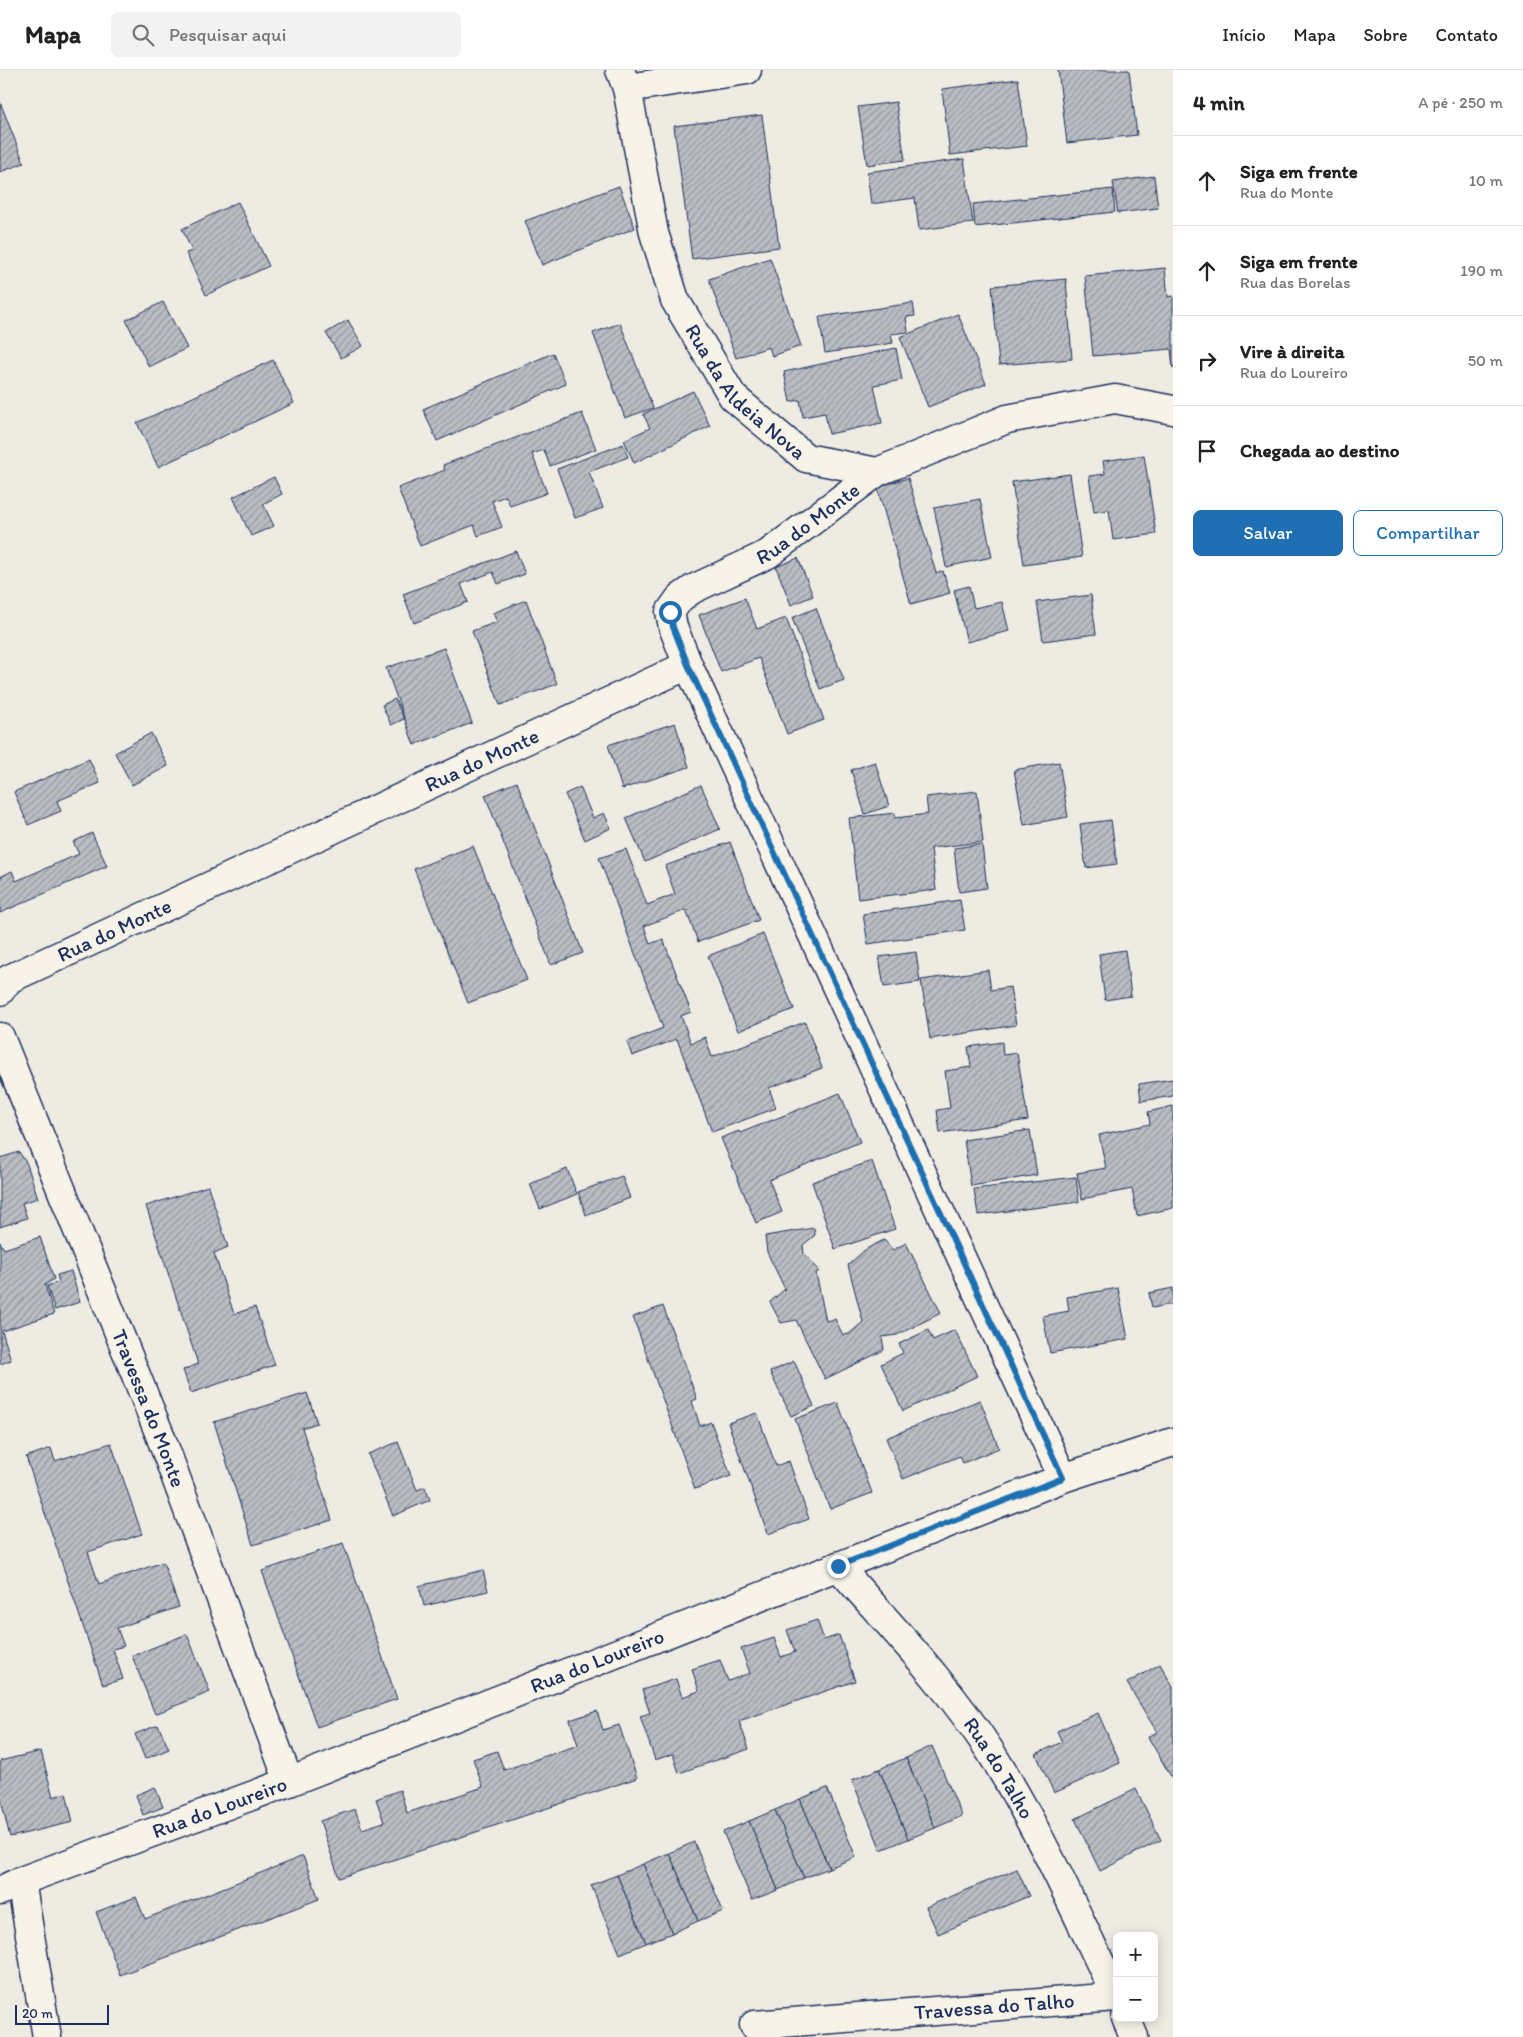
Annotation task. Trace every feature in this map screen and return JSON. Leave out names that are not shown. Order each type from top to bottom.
[{"type":"street","points":[[623,79],[747,70]]},
{"type":"street","name":"Rua da Aldeia Nova","points":[[623,79],[654,233],[675,300],[733,397],[806,458],[877,472]]},
{"type":"street","points":[[877,472],[1007,419],[1115,399],[1173,410]]},
{"type":"street","name":"Rua do Monte","points":[[0,991],[9,979],[688,665],[673,627],[670,612],[680,598],[768,554],[877,472]]},
{"type":"street","points":[[688,665],[1063,1478]]},
{"type":"street","name":"Travessa do Monte","points":[[0,1037],[160,1435],[289,1782]]},
{"type":"street","name":"Rua do Loureiro","points":[[7,1886],[289,1782],[1063,1478],[1173,1442]]},
{"type":"street","name":"Rua do Talho","points":[[838,1566],[953,1699],[990,1751],[1033,1825],[1113,1992]]},
{"type":"street","points":[[7,1886],[47,2037]]},
{"type":"street","name":"Travessa do Talho","points":[[754,2025],[1113,1998]]},
{"type":"street","points":[[1128,2022],[1134,2037]]},
{"type":"building","points":[[1058,70],[1129,70],[1137,135],[1067,143]]},
{"type":"building","points":[[1018,79],[1027,146],[950,155],[942,89]]},
{"type":"building","points":[[0,102],[24,163],[0,172]]},
{"type":"building","points":[[896,102],[905,160],[867,165],[858,107]]},
{"type":"building","points":[[762,115],[779,247],[692,259],[674,126]]},
{"type":"building","points":[[964,159],[973,223],[919,230],[915,198],[871,204],[867,172]]},
{"type":"building","points":[[1154,176],[1158,208],[1118,213],[1113,182]]},
{"type":"building","points":[[619,186],[635,228],[542,265],[525,221]]},
{"type":"building","points":[[1113,189],[1115,212],[975,227],[973,204]]},
{"type":"building","points":[[238,202],[269,266],[206,295],[186,253],[192,251],[182,229]]},
{"type":"building","points":[[770,258],[801,346],[772,356],[769,347],[736,358],[709,279]]},
{"type":"building","points":[[1165,268],[1168,297],[1173,296],[1173,368],[1171,349],[1093,356],[1085,276]]},
{"type":"building","points":[[1066,279],[1072,359],[999,365],[992,286]]},
{"type":"building","points":[[163,302],[187,348],[149,367],[126,320]]},
{"type":"building","points":[[913,303],[915,316],[906,317],[908,332],[891,334],[893,343],[825,353],[819,317]]},
{"type":"building","points":[[958,314],[986,384],[928,407],[900,337]]},
{"type":"building","points":[[348,320],[363,346],[341,358],[326,333]]},
{"type":"building","points":[[620,323],[653,408],[625,418],[593,333]]},
{"type":"building","points":[[896,348],[902,380],[874,385],[882,423],[829,434],[825,413],[803,417],[800,400],[790,402],[784,372]]},
{"type":"building","points":[[553,353],[566,384],[437,441],[423,409]]},
{"type":"building","points":[[273,360],[294,403],[158,467],[137,423]]},
{"type":"building","points":[[693,391],[710,426],[634,463],[624,440],[650,428],[643,414]]},
{"type":"building","points":[[582,413],[596,449],[550,466],[544,450],[532,454],[547,493],[510,506],[506,496],[492,501],[502,527],[478,536],[474,525],[420,546],[398,488],[445,470],[443,465]]},
{"type":"building","points":[[623,444],[628,457],[589,472],[603,508],[575,518],[557,469]]},
{"type":"building","points":[[1144,455],[1156,534],[1113,540],[1109,510],[1094,512],[1089,476],[1105,474],[1103,461]]},
{"type":"building","points":[[1070,474],[1082,557],[1024,565],[1012,482]]},
{"type":"building","points":[[274,477],[282,494],[263,504],[274,526],[251,536],[233,497]]},
{"type":"building","points":[[908,478],[936,573],[943,571],[950,593],[911,604],[877,487]]},
{"type":"building","points":[[980,499],[992,557],[946,567],[934,508]]},
{"type":"building","points":[[516,551],[525,574],[498,584],[493,572],[461,584],[468,602],[414,623],[403,594]]},
{"type":"building","points":[[798,558],[813,596],[791,605],[776,567]]},
{"type":"building","points":[[969,586],[974,608],[1002,602],[1009,631],[967,642],[954,590]]},
{"type":"building","points":[[1091,595],[1096,634],[1043,641],[1037,602]]},
{"type":"building","points":[[745,598],[757,629],[786,618],[824,720],[787,734],[759,658],[721,672],[699,615]]},
{"type":"building","points":[[526,600],[557,684],[500,705],[472,631],[497,622],[493,613]]},
{"type":"building","points":[[816,608],[844,680],[820,689],[792,618]]},
{"type":"building","points":[[444,648],[472,723],[414,745],[386,668]]},
{"type":"building","points":[[395,699],[404,719],[391,725],[382,705]]},
{"type":"building","points":[[675,723],[689,767],[622,789],[608,745]]},
{"type":"building","points":[[151,733],[168,766],[132,785],[115,753]]},
{"type":"building","points":[[89,759],[100,783],[57,801],[61,811],[28,825],[14,792]]},
{"type":"building","points":[[875,762],[889,806],[865,814],[851,770]]},
{"type":"building","points":[[1059,762],[1068,817],[1024,825],[1014,770]]},
{"type":"building","points":[[517,782],[583,953],[551,965],[485,795]]},
{"type":"building","points":[[701,785],[720,829],[645,862],[626,818]]},
{"type":"building","points":[[580,787],[593,818],[604,813],[611,828],[585,840],[565,794]]},
{"type":"building","points":[[977,791],[983,842],[931,848],[936,890],[858,899],[849,818],[895,813],[895,818],[928,814],[926,797]]},
{"type":"building","points":[[1111,820],[1117,864],[1086,868],[1080,824]]},
{"type":"building","points":[[92,833],[107,866],[0,913],[0,877],[12,871],[16,881],[79,854],[73,842]]},
{"type":"building","points":[[730,842],[759,920],[698,942],[686,910],[644,926],[650,944],[663,939],[691,1012],[681,1016],[691,1043],[705,1037],[712,1057],[805,1022],[822,1068],[769,1088],[776,1108],[712,1132],[677,1039],[632,1056],[627,1042],[663,1028],[599,858],[626,849],[647,905],[675,894],[665,866]]},
{"type":"building","points":[[982,844],[987,888],[959,892],[954,848]]},
{"type":"building","points":[[473,846],[527,980],[468,1003],[414,869]]},
{"type":"building","points":[[960,900],[965,930],[868,944],[863,914]]},
{"type":"building","points":[[763,934],[794,1009],[738,1031],[708,956]]},
{"type":"building","points":[[1125,950],[1131,996],[1105,1000],[1099,954]]},
{"type":"building","points":[[916,952],[920,982],[884,987],[879,957]]},
{"type":"building","points":[[988,970],[991,990],[1010,987],[1016,1025],[930,1039],[921,980]]},
{"type":"building","points":[[1002,1042],[1003,1055],[1017,1053],[1028,1120],[940,1133],[937,1110],[950,1108],[945,1071],[971,1067],[968,1047]]},
{"type":"building","points":[[1173,1079],[1173,1096],[1141,1101],[1139,1084]]},
{"type":"building","points":[[840,1093],[860,1142],[769,1180],[782,1212],[756,1223],[721,1138],[739,1131],[740,1133]]},
{"type":"building","points":[[1173,1106],[1173,1208],[1137,1216],[1132,1189],[1082,1199],[1077,1173],[1106,1168],[1099,1135],[1150,1124],[1148,1112]]},
{"type":"building","points":[[1030,1130],[1037,1175],[971,1186],[964,1140]]},
{"type":"building","points":[[19,1152],[27,1164],[38,1198],[22,1203],[27,1218],[0,1227],[0,1158]]},
{"type":"building","points":[[872,1161],[895,1229],[835,1249],[812,1182]]},
{"type":"building","points":[[567,1169],[577,1194],[540,1209],[530,1184]]},
{"type":"building","points":[[622,1176],[630,1198],[586,1215],[578,1192]]},
{"type":"building","points":[[1076,1177],[1079,1202],[978,1215],[974,1189]]},
{"type":"building","points":[[208,1186],[228,1247],[214,1253],[234,1314],[255,1307],[275,1365],[191,1393],[183,1370],[198,1364],[146,1206]]},
{"type":"building","points":[[814,1228],[815,1235],[803,1245],[804,1254],[820,1271],[816,1273],[826,1321],[835,1319],[843,1335],[849,1334],[863,1322],[848,1265],[866,1249],[884,1240],[893,1250],[906,1243],[941,1313],[897,1335],[882,1337],[884,1350],[825,1379],[796,1320],[781,1323],[770,1302],[785,1289],[767,1252],[765,1236]]},
{"type":"building","points":[[40,1237],[54,1279],[45,1285],[54,1314],[2,1331],[11,1360],[0,1364],[0,1242],[4,1249]]},
{"type":"building","points":[[71,1271],[80,1302],[55,1310],[47,1286],[59,1282],[57,1275]]},
{"type":"building","points":[[1118,1288],[1128,1339],[1050,1353],[1043,1316],[1069,1311],[1067,1297]]},
{"type":"building","points":[[1173,1288],[1173,1304],[1152,1308],[1149,1293]]},
{"type":"building","points":[[663,1306],[697,1399],[692,1401],[700,1426],[711,1422],[731,1476],[695,1489],[633,1317]]},
{"type":"building","points":[[928,1330],[933,1340],[955,1330],[977,1376],[903,1411],[881,1364],[903,1353],[899,1344]]},
{"type":"building","points":[[794,1361],[814,1406],[791,1416],[770,1372]]},
{"type":"building","points":[[307,1393],[317,1423],[302,1428],[332,1520],[253,1545],[214,1422]]},
{"type":"building","points":[[980,1400],[999,1448],[963,1463],[960,1456],[903,1479],[886,1438]]},
{"type":"building","points":[[838,1403],[872,1493],[830,1509],[795,1419]]},
{"type":"building","points":[[757,1413],[776,1466],[789,1461],[809,1519],[768,1534],[728,1423]]},
{"type":"building","points":[[398,1442],[417,1490],[425,1487],[430,1500],[393,1516],[368,1454]]},
{"type":"building","points":[[111,1443],[142,1534],[88,1552],[99,1584],[163,1562],[179,1607],[117,1628],[124,1646],[113,1649],[123,1679],[103,1685],[26,1457],[51,1448],[55,1461]]},
{"type":"building","points":[[343,1543],[397,1699],[317,1727],[262,1571]]},
{"type":"building","points":[[483,1570],[488,1591],[424,1606],[419,1586]]},
{"type":"building","points":[[817,1620],[824,1640],[839,1635],[855,1681],[739,1721],[749,1749],[679,1773],[673,1754],[655,1760],[640,1716],[650,1713],[642,1690],[676,1679],[682,1697],[699,1691],[692,1669],[720,1660],[728,1681],[750,1673],[741,1649],[774,1638],[781,1657],[795,1652],[787,1630]]},
{"type":"building","points":[[187,1634],[210,1692],[155,1714],[132,1656]]},
{"type":"building","points":[[1160,1664],[1173,1687],[1173,1780],[1148,1737],[1157,1732],[1127,1683]]},
{"type":"building","points":[[597,1711],[603,1730],[619,1725],[637,1778],[339,1878],[320,1821],[355,1809],[362,1829],[384,1822],[376,1799],[400,1790],[407,1813],[483,1787],[473,1759],[497,1751],[504,1770],[578,1745],[570,1720]]},
{"type":"building","points":[[1098,1713],[1120,1763],[1054,1793],[1036,1754],[1062,1742],[1057,1731]]},
{"type":"building","points":[[158,1725],[169,1749],[145,1759],[135,1734]]},
{"type":"building","points":[[932,1746],[962,1816],[935,1828],[906,1758]]},
{"type":"building","points":[[41,1751],[53,1797],[66,1793],[73,1822],[10,1837],[0,1796],[0,1761]]},
{"type":"building","points":[[906,1758],[935,1828],[908,1839],[879,1769]]},
{"type":"building","points":[[879,1769],[908,1839],[881,1850],[852,1780]]},
{"type":"building","points":[[155,1787],[163,1807],[143,1815],[136,1795]]},
{"type":"building","points":[[827,1788],[856,1857],[829,1868],[800,1799]]},
{"type":"building","points":[[1136,1789],[1161,1840],[1100,1871],[1075,1819]]},
{"type":"building","points":[[800,1799],[829,1868],[804,1878],[775,1810]]},
{"type":"building","points":[[775,1810],[804,1878],[778,1890],[749,1821]]},
{"type":"building","points":[[749,1821],[778,1890],[752,1900],[723,1832]]},
{"type":"building","points":[[694,1842],[723,1911],[698,1921],[669,1853]]},
{"type":"building","points":[[669,1853],[698,1921],[672,1933],[643,1864]]},
{"type":"building","points":[[303,1856],[319,1899],[120,1975],[96,1912],[136,1897],[145,1919]]},
{"type":"building","points":[[643,1864],[672,1933],[646,1943],[617,1875]]},
{"type":"building","points":[[1017,1869],[1029,1896],[938,1934],[926,1907]]},
{"type":"building","points":[[617,1875],[646,1943],[620,1954],[591,1885]]},
{"type":"route","points":[[670,612],[673,627],[688,665],[1063,1478],[838,1566]]}]
